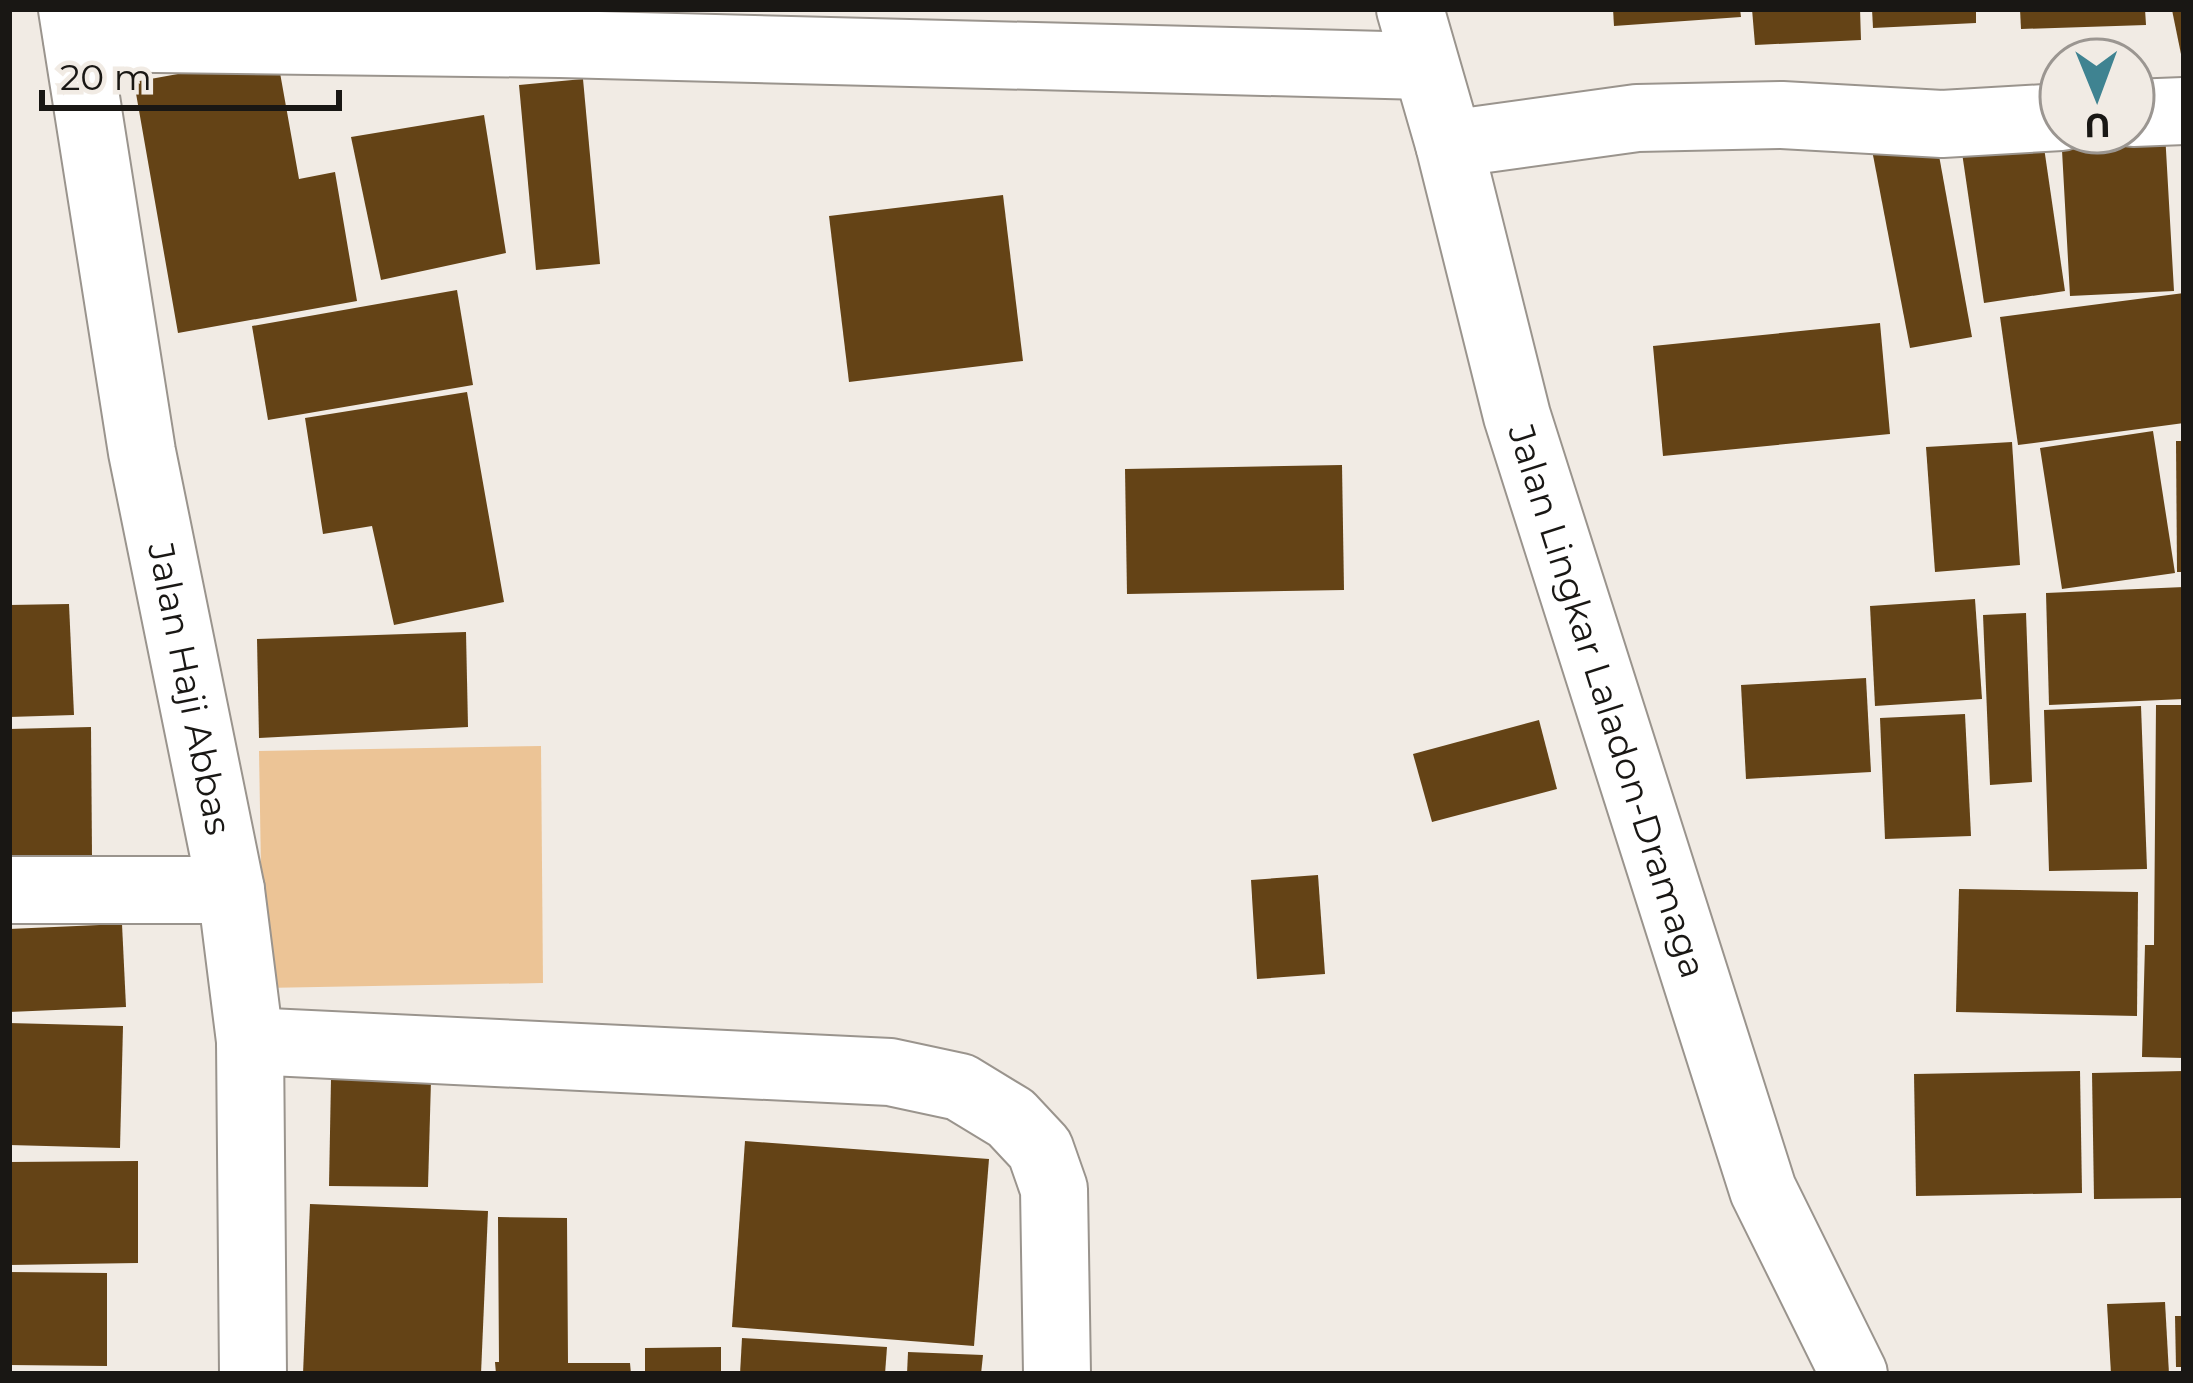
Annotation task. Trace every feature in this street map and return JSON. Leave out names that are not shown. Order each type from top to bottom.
[{"type":"street","points":[[75,24],[560,44],[1417,37]]},
{"type":"street","name":"Jalan Haji Abbas","points":[[75,24],[142,452],[230,890],[250,1041],[253,1374]]},
{"type":"street","name":"Jalan Lingkar Laladon-Dramaga","points":[[1417,37],[1517,416],[1763,1190],[1854,1374]]},
{"type":"street","points":[[1448,144],[1637,118],[1782,115],[1942,124],[2037,118]]},
{"type":"street","points":[[9,890],[230,890]]},
{"type":"street","points":[[250,1041],[890,1072],[960,1088],[1011,1118],[1040,1149],[1054,1190],[1057,1374]]},
{"type":"shaded area","points":[[541,746],[543,983],[263,988],[259,751]]},
{"type":"building","points":[[1613,9],[1740,9],[1741,17],[1614,26]]},
{"type":"building","points":[[1752,9],[1860,9],[1861,40],[1755,45]]},
{"type":"building","points":[[1872,9],[1976,9],[1976,23],[1873,28]]},
{"type":"building","points":[[2020,9],[2145,9],[2146,25],[2021,29]]},
{"type":"building","points":[[2184,9],[2184,59],[2182,59],[2172,10]]},
{"type":"building","points":[[277,56],[299,179],[335,172],[357,301],[178,333],[134,82]]},
{"type":"building","points":[[583,79],[600,264],[536,270],[519,85]]},
{"type":"building","points":[[484,115],[506,253],[381,280],[351,137]]},
{"type":"building","points":[[2164,115],[2174,291],[2070,296],[2062,156],[2157,156],[2157,119]]},
{"type":"building","points":[[2037,128],[2037,156],[2045,156],[2065,291],[1984,303],[1960,139]]},
{"type":"building","points":[[1936,139],[1972,337],[1910,348],[1872,150]]},
{"type":"building","points":[[1003,195],[1023,361],[849,382],[829,216]]},
{"type":"building","points":[[457,290],[473,385],[268,420],[252,326]]},
{"type":"building","points":[[2184,293],[2184,423],[2018,445],[2000,317]]},
{"type":"building","points":[[1880,323],[1890,434],[1663,456],[1653,346]]},
{"type":"building","points":[[467,392],[504,602],[394,625],[372,526],[323,534],[305,418]]},
{"type":"building","points":[[2153,431],[2175,573],[2062,589],[2040,448]]},
{"type":"building","points":[[2176,441],[2184,441],[2184,572],[2177,572]]},
{"type":"building","points":[[2012,442],[2020,565],[1935,572],[1926,447]]},
{"type":"building","points":[[1342,465],[1344,590],[1127,594],[1125,469]]},
{"type":"building","points":[[2184,587],[2184,699],[2049,705],[2046,593]]},
{"type":"building","points":[[1975,599],[1982,699],[1875,706],[1870,606]]},
{"type":"building","points":[[69,604],[74,715],[9,717],[9,605]]},
{"type":"building","points":[[2026,613],[2032,782],[1990,785],[1983,615]]},
{"type":"building","points":[[466,632],[468,727],[259,738],[257,639]]},
{"type":"building","points":[[1866,678],[1871,772],[1746,779],[1741,685]]},
{"type":"building","points":[[2156,705],[2184,705],[2184,1058],[2142,1057],[2145,945],[2154,945]]},
{"type":"building","points":[[2141,706],[2147,869],[2049,871],[2044,710]]},
{"type":"building","points":[[1965,714],[1971,836],[1885,839],[1880,718]]},
{"type":"building","points":[[1539,720],[1557,789],[1432,822],[1413,754]]},
{"type":"building","points":[[91,727],[92,857],[9,858],[9,729]]},
{"type":"building","points":[[1318,875],[1325,974],[1257,979],[1251,880]]},
{"type":"building","points":[[1959,889],[2138,892],[2137,1016],[1956,1012]]},
{"type":"building","points":[[122,924],[126,1007],[9,1012],[9,929]]},
{"type":"building","points":[[9,1023],[123,1026],[120,1148],[9,1145]]},
{"type":"building","points":[[2080,1071],[2082,1193],[1916,1196],[1914,1074]]},
{"type":"building","points":[[2184,1071],[2184,1198],[2094,1199],[2092,1073]]},
{"type":"building","points":[[331,1079],[431,1080],[428,1187],[329,1186]]},
{"type":"building","points":[[745,1141],[989,1159],[974,1346],[732,1327]]},
{"type":"building","points":[[138,1161],[138,1263],[9,1265],[9,1162]]},
{"type":"building","points":[[310,1204],[488,1211],[481,1374],[303,1374]]},
{"type":"building","points":[[498,1217],[567,1218],[568,1363],[630,1363],[631,1374],[496,1374]]},
{"type":"building","points":[[9,1272],[107,1273],[107,1366],[9,1365]]},
{"type":"building","points":[[2165,1302],[2169,1374],[2111,1374],[2107,1304]]},
{"type":"building","points":[[2175,1316],[2184,1316],[2184,1367],[2176,1367]]},
{"type":"building","points":[[742,1338],[887,1347],[885,1374],[740,1374]]},
{"type":"building","points":[[721,1347],[721,1374],[645,1374],[645,1348]]},
{"type":"building","points":[[908,1352],[983,1355],[981,1374],[907,1374]]}]
